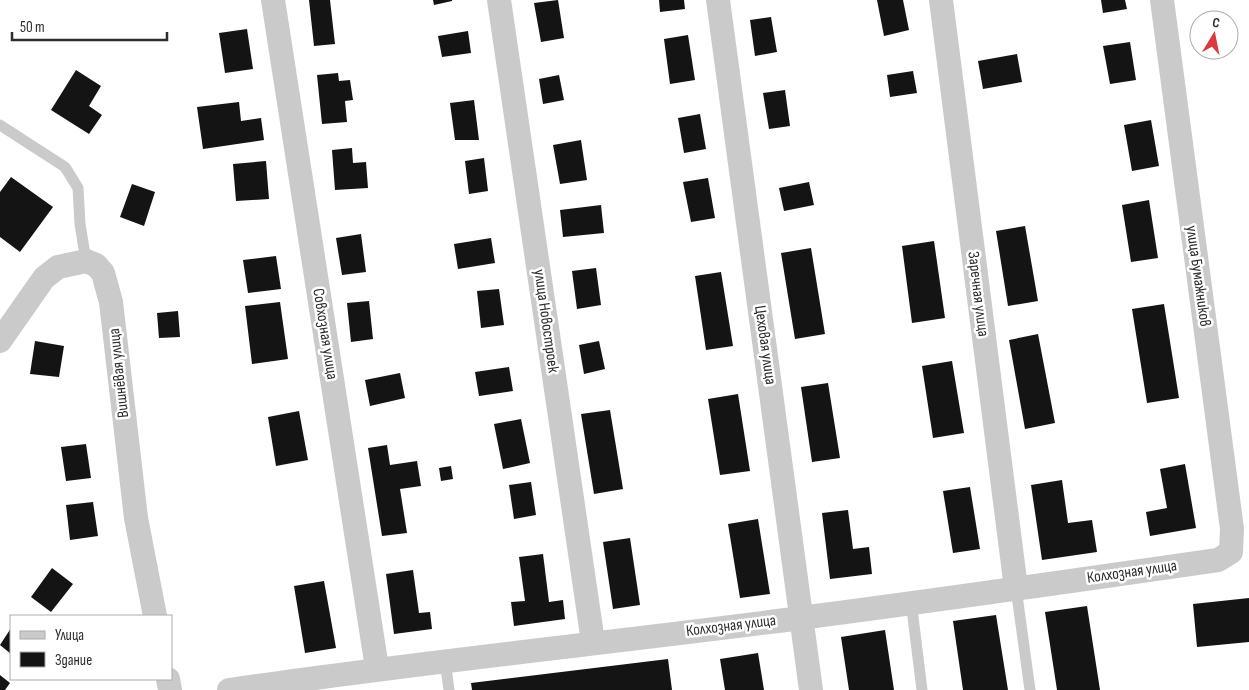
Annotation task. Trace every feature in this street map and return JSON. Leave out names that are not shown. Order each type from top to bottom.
[{"type":"street","name":"Совхозная улица","points":[[273,0],[377,668]]},
{"type":"street","name":"улица Новостроек","points":[[499,0],[593,642]]},
{"type":"street","name":"Цеховая улица","points":[[718,0],[811,690]]},
{"type":"street","name":"Заречная улица","points":[[940,0],[1016,588]]},
{"type":"street","name":"улица Бумажников","points":[[1162,0],[1232,529],[1231,552]]},
{"type":"street","points":[[0,341],[44,278],[58,267],[86,261]]},
{"type":"street","name":"Вишнёвая улица","points":[[86,261],[96,265],[104,273],[111,302],[136,518],[155,615]]},
{"type":"street","name":"Колхозная улица","points":[[229,690],[300,685],[377,668],[802,618],[911,601],[1218,560],[1231,552]]},
{"type":"lane","points":[[0,125],[65,167],[78,188],[80,224],[86,261]]},
{"type":"lane","points":[[1016,588],[1030,690]]},
{"type":"lane","points":[[911,601],[922,690]]},
{"type":"lane","points":[[445,660],[449,690]]},
{"type":"building","points":[[309,0],[330,0],[335,44],[314,46]]},
{"type":"building","points":[[433,0],[452,0],[452,1],[434,5]]},
{"type":"building","points":[[558,0],[564,38],[541,42],[534,3]]},
{"type":"building","points":[[659,0],[684,0],[685,9],[660,12]]},
{"type":"building","points":[[877,0],[903,0],[909,30],[884,36]]},
{"type":"building","points":[[1101,0],[1125,0],[1127,9],[1103,13]]},
{"type":"building","points":[[771,17],[777,52],[755,56],[750,20]]},
{"type":"building","points":[[247,29],[253,69],[225,73],[219,33]]},
{"type":"building","points":[[468,31],[471,53],[442,57],[438,36]]},
{"type":"building","points":[[688,35],[695,80],[670,84],[664,39]]},
{"type":"building","points":[[1130,42],[1136,80],[1110,84],[1103,46]]},
{"type":"building","points":[[1017,54],[1022,82],[983,89],[978,61]]},
{"type":"building","points":[[76,70],[101,86],[89,106],[102,115],[89,134],[51,110]]},
{"type":"building","points":[[913,71],[917,93],[890,97],[887,75]]},
{"type":"building","points":[[338,73],[339,81],[350,80],[353,100],[345,101],[347,122],[322,124],[317,75]]},
{"type":"building","points":[[559,75],[564,100],[543,104],[539,79]]},
{"type":"building","points":[[785,90],[790,126],[769,129],[763,93]]},
{"type":"building","points":[[474,100],[479,140],[455,140],[450,103]]},
{"type":"building","points":[[239,102],[241,121],[261,118],[264,140],[203,149],[197,107]]},
{"type":"building","points":[[700,114],[706,149],[684,153],[678,118]]},
{"type":"building","points":[[1151,120],[1159,166],[1132,171],[1124,125]]},
{"type":"building","points":[[581,140],[587,180],[560,184],[553,145]]},
{"type":"building","points":[[352,148],[353,163],[366,162],[368,188],[335,190],[332,150]]},
{"type":"building","points":[[484,158],[488,191],[469,194],[465,161]]},
{"type":"building","points":[[266,161],[269,199],[236,201],[233,164]]},
{"type":"building","points":[[11,177],[53,207],[20,252],[0,237],[0,192]]},
{"type":"building","points":[[708,178],[715,218],[691,222],[683,182]]},
{"type":"building","points":[[809,182],[814,205],[784,211],[779,188]]},
{"type":"building","points":[[132,184],[155,192],[144,226],[120,217]]},
{"type":"building","points":[[1149,200],[1158,258],[1131,262],[1122,205]]},
{"type":"building","points":[[601,205],[604,233],[563,237],[560,210]]},
{"type":"building","points":[[1025,226],[1038,301],[1008,306],[996,231]]},
{"type":"building","points":[[361,234],[366,272],[342,275],[336,238]]},
{"type":"building","points":[[491,238],[495,263],[458,269],[454,244]]},
{"type":"building","points":[[934,241],[945,318],[912,323],[902,246]]},
{"type":"building","points":[[811,248],[825,334],[795,339],[781,253]]},
{"type":"building","points":[[276,256],[281,289],[248,293],[243,260]]},
{"type":"building","points":[[596,268],[601,305],[577,309],[572,271]]},
{"type":"building","points":[[721,272],[733,346],[706,350],[695,276]]},
{"type":"building","points":[[499,289],[504,325],[481,328],[477,291]]},
{"type":"building","points":[[369,301],[373,339],[351,342],[347,303]]},
{"type":"building","points":[[280,302],[288,359],[252,364],[245,306]]},
{"type":"building","points":[[1164,304],[1179,398],[1147,403],[1132,309]]},
{"type":"building","points":[[178,311],[180,337],[159,338],[157,313]]},
{"type":"building","points":[[1038,334],[1055,423],[1025,429],[1009,340]]},
{"type":"building","points":[[35,341],[64,346],[59,377],[30,374]]},
{"type":"building","points":[[599,341],[605,369],[584,374],[579,345]]},
{"type":"building","points":[[952,361],[964,433],[933,438],[922,366]]},
{"type":"building","points":[[509,367],[513,391],[479,396],[475,372]]},
{"type":"building","points":[[400,373],[405,398],[370,406],[365,380]]},
{"type":"building","points":[[828,383],[840,458],[812,462],[801,387]]},
{"type":"building","points":[[738,394],[750,471],[720,475],[708,399]]},
{"type":"building","points":[[610,410],[623,489],[594,494],[581,414]]},
{"type":"building","points":[[299,411],[308,460],[276,466],[268,417]]},
{"type":"building","points":[[521,419],[530,463],[503,469],[494,424]]},
{"type":"building","points":[[86,444],[91,478],[66,481],[61,447]]},
{"type":"building","points":[[387,445],[390,465],[417,461],[421,486],[400,489],[407,533],[382,536],[368,448]]},
{"type":"building","points":[[1185,464],[1196,528],[1150,536],[1146,512],[1167,508],[1160,469]]},
{"type":"building","points":[[451,466],[453,479],[441,481],[439,468]]},
{"type":"building","points":[[1062,480],[1068,523],[1092,520],[1097,552],[1042,560],[1031,485]]},
{"type":"building","points":[[531,482],[536,515],[514,519],[509,485]]},
{"type":"building","points":[[970,487],[980,549],[953,553],[943,491]]},
{"type":"building","points":[[93,502],[98,536],[70,540],[66,505]]},
{"type":"building","points":[[848,510],[853,549],[869,547],[872,574],[830,579],[822,513]]},
{"type":"building","points":[[758,519],[770,594],[740,598],[728,524]]},
{"type":"building","points":[[630,538],[640,605],[613,609],[603,542]]},
{"type":"building","points":[[543,554],[549,602],[563,600],[565,619],[514,626],[511,602],[525,601],[519,557]]},
{"type":"building","points":[[52,568],[73,584],[51,612],[31,597]]},
{"type":"building","points":[[413,570],[419,613],[430,612],[432,629],[394,634],[386,574]]},
{"type":"building","points":[[324,581],[336,648],[305,653],[294,586]]},
{"type":"building","points":[[1249,598],[1249,642],[1197,647],[1193,604]]},
{"type":"building","points":[[1087,606],[1100,690],[1057,690],[1045,612]]},
{"type":"building","points":[[996,615],[1008,690],[963,690],[953,621]]},
{"type":"building","points":[[10,630],[10,653],[0,645]]},
{"type":"building","points":[[885,630],[894,690],[849,690],[841,637]]},
{"type":"building","points":[[758,653],[764,690],[725,690],[720,659]]},
{"type":"building","points":[[668,659],[672,690],[472,690],[471,683]]},
{"type":"building","points":[[0,675],[10,683],[5,690],[0,690]]}]
